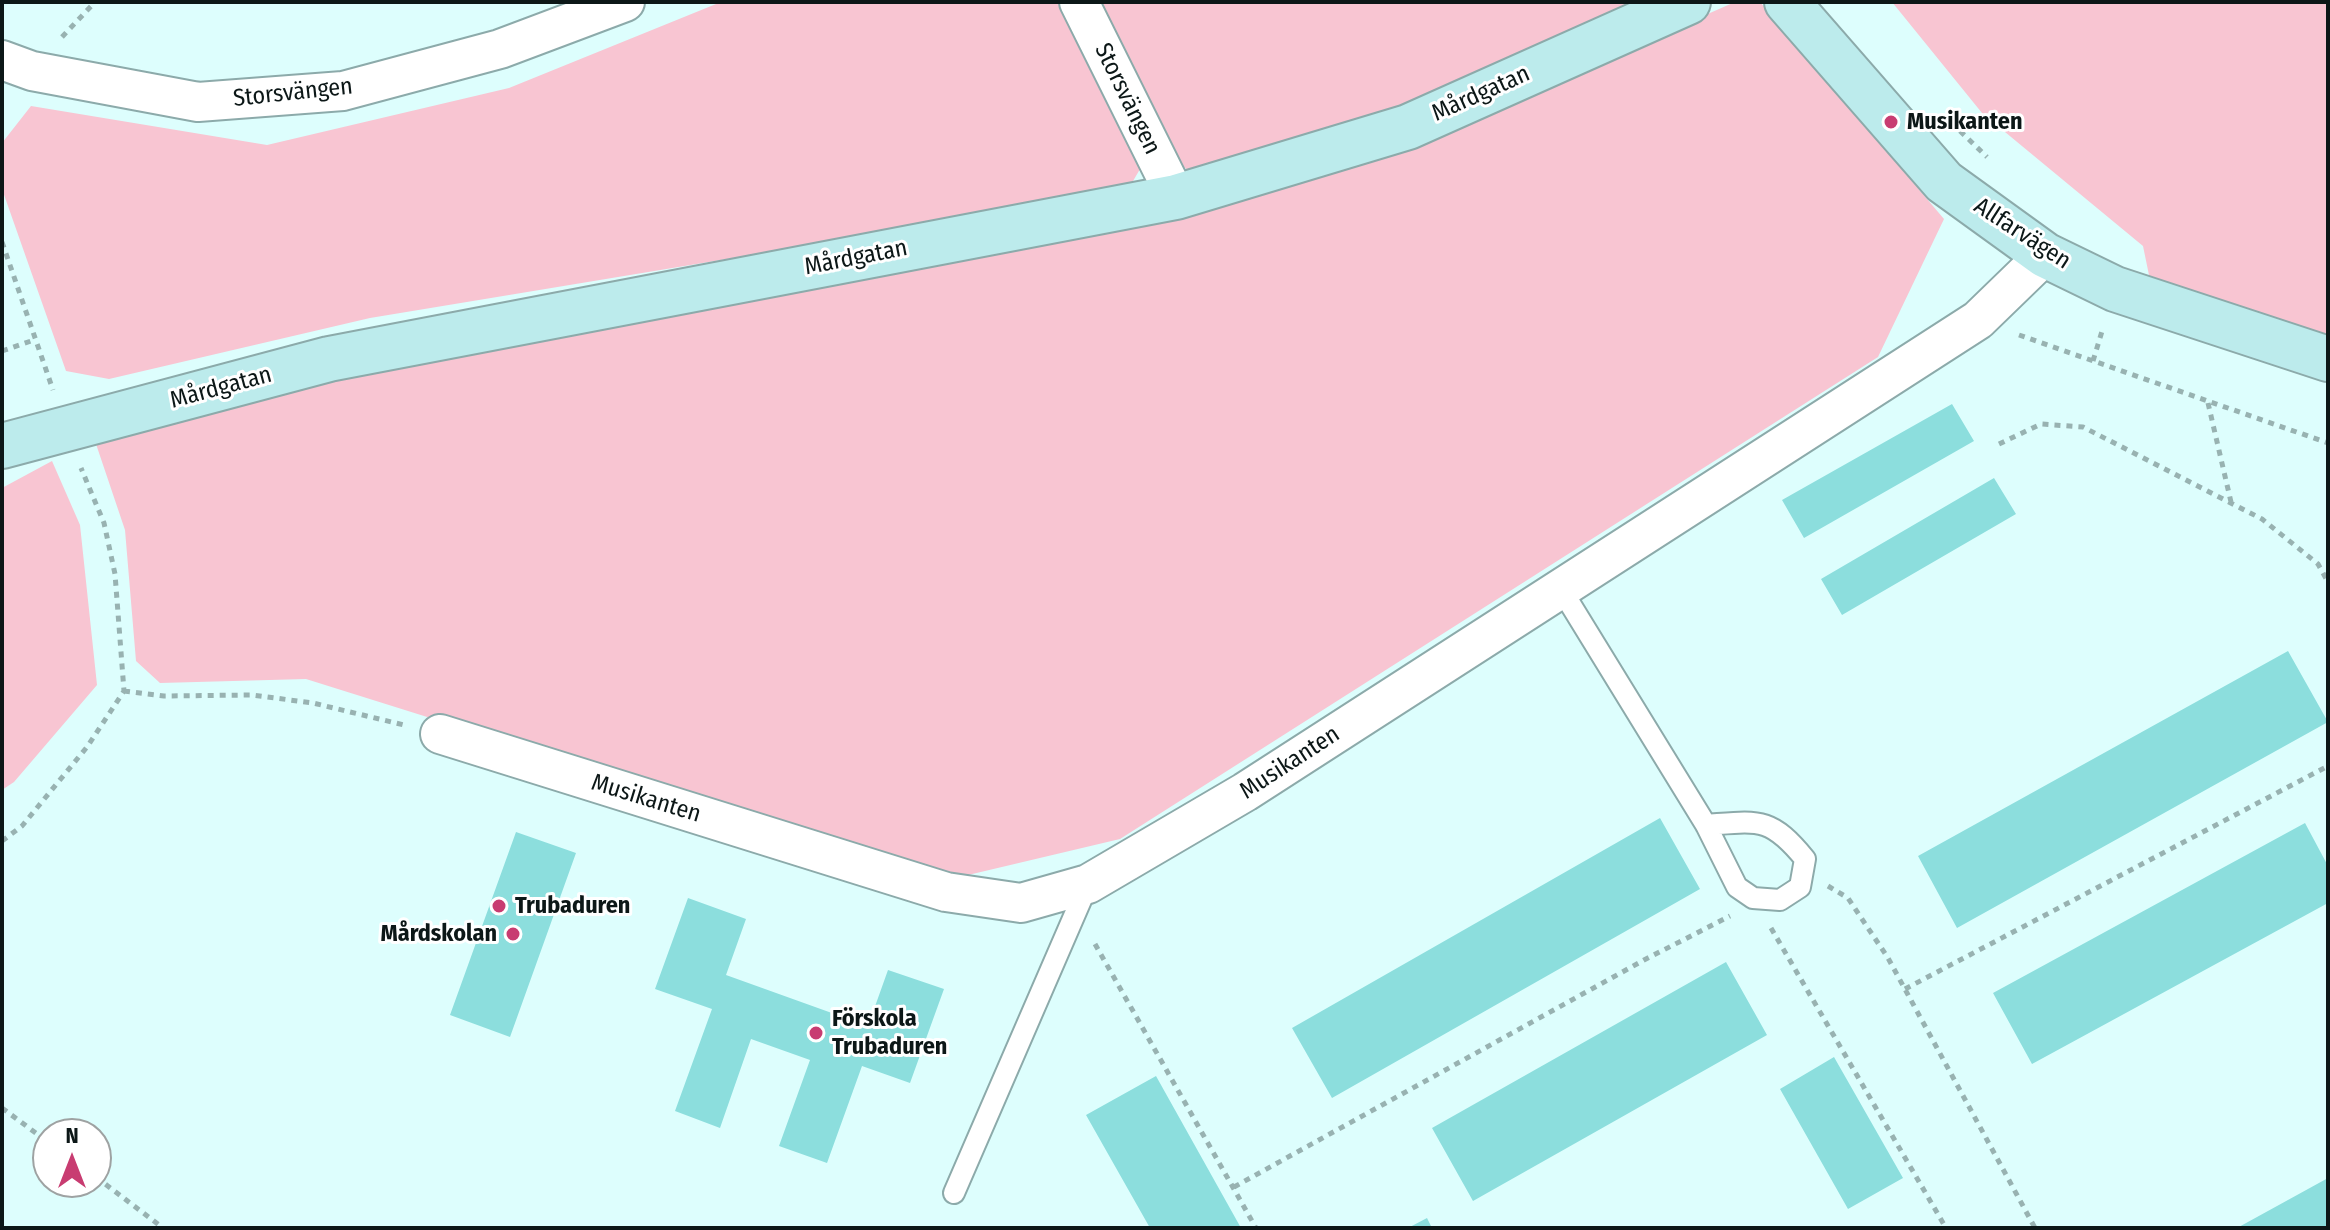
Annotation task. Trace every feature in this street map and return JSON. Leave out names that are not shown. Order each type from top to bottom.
[{"type":"street","name":"Storsvängen","points":[[2,60],[32,71],[198,102],[343,91],[500,49],[625,2]]},
{"type":"street","name":"Storsvängen","points":[[1079,2],[1176,197]]},
{"type":"street","name":"Mårdgatan","points":[[2,446],[329,359],[1176,197],[1408,127],[1688,2]]},
{"type":"street","name":"Allfarvägen","points":[[1787,2],[1944,182],[2045,255],[2115,289],[2328,359]]},
{"type":"street","name":"Musikanten","points":[[440,734],[946,892],[1021,903],[1083,898],[1978,320],[2045,255]]},
{"type":"lane","points":[[1561,589],[1706,825],[1737,887],[1759,901],[1780,900],[1800,887],[1805,859],[1786,836],[1756,821],[1706,825]]},
{"type":"lane","points":[[954,1193],[1083,898]]},
{"type":"path","points":[[2,242],[54,393]]},
{"type":"path","points":[[1978,320],[2328,443]]},
{"type":"path","points":[[2,351],[34,340]]},
{"type":"path","points":[[2207,402],[2231,503]]},
{"type":"path","points":[[1999,444],[2041,424],[2083,427],[2262,519],[2318,564],[2328,582]]},
{"type":"path","points":[[2,841],[22,826],[87,747],[124,691],[115,574],[104,523],[78,461]]},
{"type":"path","points":[[124,691],[164,696],[252,695],[313,703],[440,734]]},
{"type":"path","points":[[1905,989],[2328,766]]},
{"type":"path","points":[[1803,871],[1848,898],[1888,958],[2035,1228]]},
{"type":"path","points":[[1083,898],[1256,1228]]},
{"type":"path","points":[[1234,1187],[1644,960],[1759,901],[1946,1228]]},
{"type":"path","points":[[2,1108],[32,1130]]},
{"type":"path","points":[[112,1189],[163,1228]]},
{"type":"shaded area","points":[[721,2],[1063,2],[1143,164],[1126,193],[370,318],[109,379],[66,371],[2,189],[2,143],[31,106],[267,145],[509,88]]},
{"type":"shaded area","points":[[1092,2],[1651,2],[1409,112],[1192,174],[1166,151]]},
{"type":"shaded area","points":[[1735,2],[1760,2],[1944,219],[1878,357],[1120,839],[947,880],[306,679],[160,683],[136,661],[125,530],[96,444],[376,371],[1409,145]]},
{"type":"shaded area","points":[[1892,2],[2328,2],[2328,337],[2150,280],[2143,246],[1982,113]]},
{"type":"shaded area","points":[[52,461],[80,525],[97,685],[14,782],[2,790],[2,488]]},
{"type":"building","points":[[1952,404],[1974,441],[1804,538],[1782,500]]},
{"type":"building","points":[[1994,478],[2016,514],[1842,615],[1821,579]]},
{"type":"building","points":[[2288,651],[2328,722],[1957,928],[1918,856]]},
{"type":"building","points":[[1660,818],[1700,889],[1332,1098],[1292,1028]]},
{"type":"building","points":[[2305,823],[2328,866],[2328,903],[2032,1064],[1993,993]]},
{"type":"building","name":"Mårdskolan","points":[[516,832],[576,853],[510,1037],[450,1015]]},
{"type":"building","name":"Förskola Trubaduren","points":[[688,898],[746,919],[726,975],[868,1026],[888,970],[944,989],[910,1083],[862,1066],[827,1163],[779,1146],[810,1060],[751,1039],[720,1128],[675,1111],[712,1009],[655,989]]},
{"type":"building","points":[[1726,962],[1767,1035],[1473,1201],[1432,1128]]},
{"type":"building","points":[[1834,1057],[1903,1178],[1848,1209],[1780,1089]]},
{"type":"building","points":[[1156,1076],[1241,1228],[1150,1228],[1086,1115]]},
{"type":"building","points":[[2328,1178],[2328,1228],[2237,1228]]},
{"type":"building","points":[[1427,1218],[1432,1228],[1408,1228]]},
{"type":"place","name":"Musikanten","points":[[1891,122]]},
{"type":"place","name":"Trubaduren","points":[[499,906]]},
{"type":"place","name":"Mårdskolan","points":[[513,934]]},
{"type":"place","name":"Förskola Trubaduren","points":[[816,1033]]}]
